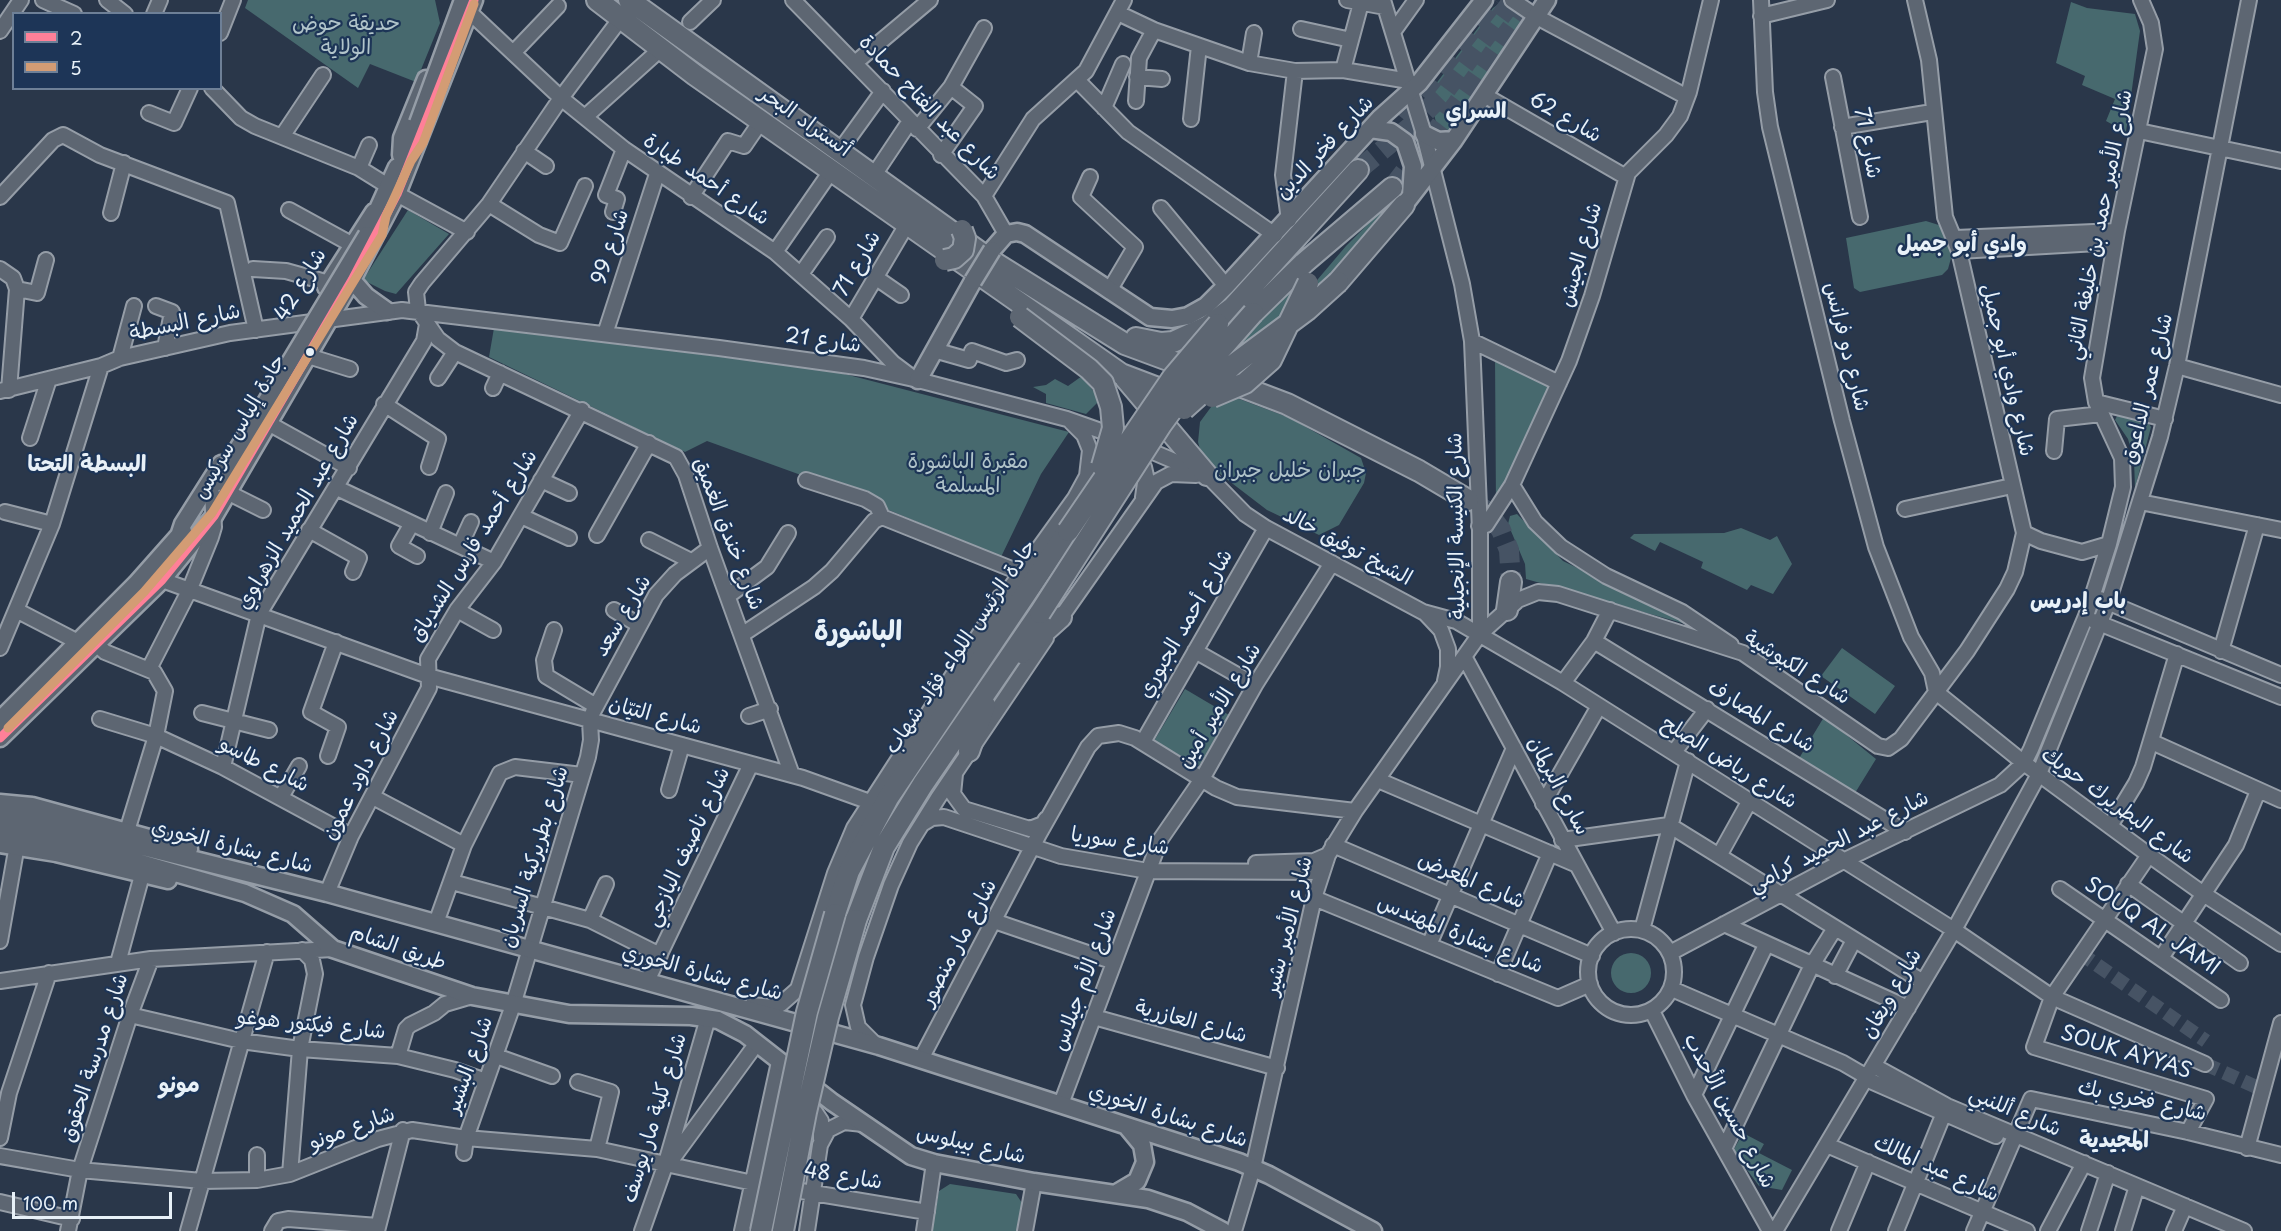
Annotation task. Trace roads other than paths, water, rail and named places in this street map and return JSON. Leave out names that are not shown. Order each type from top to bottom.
[{"type":"highway","name":"أتستراد البحر","points":[[597,0],[627,5],[709,58],[986,268]]},
{"type":"highway","name":"أتستراد البحر","points":[[627,5],[695,75],[986,268]]},
{"type":"highway","points":[[709,58],[755,82],[962,230],[1020,317],[1099,378],[1108,395],[1113,419],[1112,436],[1104,463],[1081,511]]},
{"type":"highway","points":[[695,75],[757,127],[945,260],[1051,284],[1134,337],[1161,343],[1187,337],[1234,296]]},
{"type":"highway","name":"جادة الرئيس اللواء فؤاد شهاب","points":[[761,1231],[807,1012],[849,871],[865,837],[970,677],[1010,603],[1081,511],[1173,377],[1234,296],[1358,170]]},
{"type":"highway","points":[[783,1231],[823,1038],[856,920],[884,847],[923,784],[1040,613],[1141,455],[1193,381],[1253,313],[1304,263],[1388,192],[1308,284],[1271,360],[1245,383],[1212,397],[1179,396],[1121,374]]},
{"type":"highway","points":[[1141,455],[1221,375],[1307,310],[1338,282],[1408,200]]},
{"type":"highway","points":[[945,260],[954,258],[963,250],[965,238],[962,230]]},
{"type":"highway","points":[[986,268],[1125,344],[1287,404],[1392,456],[1468,500]]},
{"type":"highway","points":[[986,268],[1121,374],[1207,475]]},
{"type":"highway","points":[[1507,610],[1512,582]]},
{"type":"highway","points":[[969,751],[995,677],[1061,617]]},
{"type":"highway","points":[[916,733],[970,677]]},
{"type":"main road","points":[[406,157],[402,138],[457,0]]},
{"type":"main road","name":"شارع فخر الدين","points":[[1109,291],[1150,317],[1172,320],[1188,316],[1206,306],[1234,296],[1275,235],[1410,86],[1484,0]]},
{"type":"main road","points":[[1408,200],[1454,140],[1537,17],[1546,0]]},
{"type":"main road","name":"جادة إلياس سركيس","points":[[406,157],[469,5]]},
{"type":"main road","name":"جادة إلياس سركيس","points":[[0,738],[162,580],[214,516],[219,489],[393,190],[469,5]]},
{"type":"main road","points":[[1370,129],[1391,132],[1405,142],[1412,159],[1408,200]]},
{"type":"main road","points":[[1424,134],[1438,141],[1454,140]]},
{"type":"main road","name":"جادة إلياس سركيس","points":[[0,720],[178,538],[219,489],[268,423],[308,356],[352,280],[380,214]]},
{"type":"main road","name":"شارع 42","points":[[178,538],[183,524],[351,244],[380,214]]},
{"type":"main road","points":[[918,380],[1006,234],[1017,232],[1025,234],[1109,291]]},
{"type":"main road","points":[[352,280],[362,292],[387,311]]},
{"type":"main road","points":[[0,803],[32,806],[127,831],[195,851],[218,866]]},
{"type":"main road","name":"شارع بشارة الخوري","points":[[0,817],[67,828],[177,858],[327,893],[879,1046],[1253,1168],[1373,1231]]},
{"type":"main road","name":"شارع بشارة الخوري","points":[[0,831],[64,841],[245,893],[284,909],[308,924],[333,949]]},
{"type":"main road","points":[[0,844],[17,845],[181,883],[210,884]]},
{"type":"main road","name":"طريق الشام","points":[[333,949],[472,996],[513,1005],[589,1016],[708,1018]]},
{"type":"main road","name":"شارع بيبلوس","points":[[708,1018],[736,1028],[900,1150],[934,1163],[1034,1182],[1115,1194],[1175,1207],[1223,1231]]},
{"type":"main road","points":[[1115,1194],[1137,1181],[1144,1162],[1142,1145],[1127,1127]]},
{"type":"street","points":[[43,0],[70,12]]},
{"type":"street","points":[[107,0],[122,12]]},
{"type":"street","points":[[222,28],[233,0]]},
{"type":"street","name":"شارع أحمد طبارة","points":[[457,0],[469,5],[561,98],[657,174],[775,252],[850,319],[893,363],[918,380]]},
{"type":"street","points":[[690,22],[713,0]]},
{"type":"street","name":"شارع عبد الفتاح حمادة","points":[[793,0],[883,91],[941,155],[984,196],[1006,234]]},
{"type":"street","points":[[855,63],[930,0]]},
{"type":"street","points":[[1393,32],[1416,0]]},
{"type":"street","points":[[1512,0],[1537,17],[1687,97]]},
{"type":"street","name":"شارع الجيش","points":[[1483,525],[1512,485],[1559,383],[1583,323],[1626,177],[1636,162],[1666,135],[1680,116],[1687,97],[1711,0]]},
{"type":"street","name":"شارع دو فرانس","points":[[1761,0],[1765,92],[1776,153],[1842,421],[1876,548],[1899,609],[1932,673],[1936,692]]},
{"type":"street","points":[[1761,16],[1827,0]]},
{"type":"street","name":"شارع وادي أبو جميل","points":[[1915,0],[1929,60],[1932,112],[1945,217],[1957,245],[2024,533],[2015,572],[2007,589],[1967,651],[1936,692]]},
{"type":"street","name":"شارع الأمير حمد بن خليفة الثاني","points":[[2093,596],[2123,487],[2124,469],[2092,388],[2092,368],[2116,237],[2155,49],[2151,23],[2141,0]]},
{"type":"street","name":"شارع عمر الداعوق","points":[[2039,774],[2108,603],[2164,419],[2177,366],[2249,0]]},
{"type":"street","points":[[0,31],[18,1]]},
{"type":"street","points":[[1343,70],[1351,40],[1354,1],[1384,4]]},
{"type":"street","name":"شارع الكنيسة الإنجيلية","points":[[1384,4],[1434,166],[1476,342],[1483,525],[1480,634]]},
{"type":"street","points":[[418,310],[418,288],[489,204],[627,5]]},
{"type":"street","points":[[514,52],[558,6]]},
{"type":"street","points":[[984,196],[1033,119],[1078,81],[1121,7],[1154,30],[1250,63],[1295,71],[1343,70],[1410,86]]},
{"type":"street","points":[[878,168],[914,125],[951,87],[984,28]]},
{"type":"street","points":[[1301,29],[1351,40]]},
{"type":"street","points":[[1136,101],[1139,58],[1154,30]]},
{"type":"street","points":[[1250,63],[1254,33]]},
{"type":"street","points":[[1191,119],[1199,46]]},
{"type":"street","points":[[585,117],[654,55]]},
{"type":"street","points":[[1104,108],[1123,64]]},
{"type":"street","points":[[1289,220],[1283,175],[1295,71]]},
{"type":"street","points":[[282,135],[323,75]]},
{"type":"street","points":[[1137,77],[1162,79]]},
{"type":"street","name":"شارع 71","points":[[1833,77],[1860,217]]},
{"type":"street","points":[[1078,81],[1128,132],[1152,151],[1275,235]]},
{"type":"street","points":[[941,155],[975,106],[951,87]]},
{"type":"street","points":[[149,113],[174,123],[189,90]]},
{"type":"street","points":[[214,90],[241,118],[359,168],[393,190],[467,231]]},
{"type":"street","points":[[844,145],[883,91]]},
{"type":"street","name":"شارع 62","points":[[1484,95],[1626,177]]},
{"type":"street","points":[[1842,127],[1932,112]]},
{"type":"street","points":[[691,197],[728,141],[744,146],[757,127]]},
{"type":"street","points":[[2139,131],[2281,161]]},
{"type":"street","points":[[0,197],[52,140],[63,135],[100,155],[227,203],[256,330]]},
{"type":"street","points":[[359,168],[369,145]]},
{"type":"street","points":[[613,212],[617,199],[606,195],[624,149]]},
{"type":"street","points":[[524,151],[546,166]]},
{"type":"street","points":[[111,213],[124,163]]},
{"type":"street","name":"شارع 99","points":[[605,334],[657,174]]},
{"type":"street","points":[[775,252],[827,177]]},
{"type":"street","points":[[1090,177],[1081,197],[1135,247],[1109,291]]},
{"type":"street","points":[[489,204],[539,235],[561,243],[585,186]]},
{"type":"street","points":[[1161,208],[1234,296]]},
{"type":"street","points":[[289,210],[351,244]]},
{"type":"street","name":"شارع 71","points":[[850,319],[903,231]]},
{"type":"street","points":[[801,274],[827,237]]},
{"type":"street","points":[[1957,245],[2116,237]]},
{"type":"street","points":[[17,289],[37,293],[46,260]]},
{"type":"street","points":[[0,269],[13,278],[17,289],[7,322],[4,391]]},
{"type":"street","points":[[252,269],[286,271],[329,283]]},
{"type":"street","points":[[874,278],[901,295]]},
{"type":"street","points":[[120,358],[134,306]]},
{"type":"street","points":[[156,306],[172,312],[165,348]]},
{"type":"street","name":"شارع البسطة","points":[[4,391],[101,366],[120,358],[230,333],[303,325],[387,311],[418,310]]},
{"type":"street","name":"شارع 21","points":[[418,310],[848,366],[918,380],[1101,430],[1207,475]]},
{"type":"street","name":"شارع خندق الغميق","points":[[418,310],[438,339],[455,352],[670,452],[681,463],[770,709],[798,776]]},
{"type":"street","name":"شارع عبد الحميد الزهراوي","points":[[223,767],[259,614],[309,530],[350,468],[384,404],[424,341],[427,324]]},
{"type":"street","points":[[1476,342],[1559,383]]},
{"type":"street","points":[[934,350],[969,360],[972,351],[1006,363],[1017,360]]},
{"type":"street","points":[[438,378],[455,352]]},
{"type":"street","points":[[308,356],[350,369]]},
{"type":"street","points":[[2,641],[52,524],[101,366]]},
{"type":"street","points":[[2177,366],[2281,395]]},
{"type":"street","points":[[493,388],[500,373]]},
{"type":"street","points":[[30,438],[49,379]]},
{"type":"street","points":[[384,404],[438,440],[429,467]]},
{"type":"street","points":[[2054,451],[2057,419],[2099,408],[2164,419]]},
{"type":"street","name":"شارع أحمد فارس الشدياق","points":[[428,676],[428,659],[457,610],[494,562],[582,410]]},
{"type":"street","points":[[1067,419],[1087,440],[1090,464]]},
{"type":"street","points":[[268,423],[350,468]]},
{"type":"street","points":[[597,535],[649,443]]},
{"type":"street","points":[[714,1000],[772,1007],[788,1001],[802,980],[840,858],[870,802],[916,733],[1010,603],[1019,572],[1075,498],[1090,464],[1102,455],[1116,452],[1126,452],[1136,457],[1146,476],[1141,502]]},
{"type":"street","points":[[879,1046],[862,1032],[854,1017],[854,999],[891,885],[921,825],[969,751],[1156,482],[1176,473],[1207,475]]},
{"type":"street","name":"الشيخ توفيق خالد","points":[[1207,475],[1245,514],[1266,528],[1423,612],[1456,621],[1480,634]]},
{"type":"street","points":[[542,480],[569,492]]},
{"type":"street","points":[[806,480],[865,499],[877,506],[882,517],[1019,572]]},
{"type":"street","points":[[1512,485],[1535,522],[1561,547],[1606,576],[1682,612],[1743,653]]},
{"type":"street","points":[[1905,509],[2012,486]]},
{"type":"street","points":[[337,488],[411,525],[494,562]]},
{"type":"street","points":[[219,489],[262,510]]},
{"type":"street","points":[[430,532],[446,493]]},
{"type":"street","points":[[2140,502],[2281,530]]},
{"type":"street","points":[[5,512],[52,524]]},
{"type":"street","points":[[149,669],[189,591],[213,533],[214,516]]},
{"type":"street","points":[[521,516],[569,538]]},
{"type":"street","points":[[743,634],[814,587],[832,572],[874,521],[882,517]]},
{"type":"street","points":[[460,546],[471,522]]},
{"type":"street","points":[[411,525],[399,546],[417,556]]},
{"type":"street","points":[[2221,651],[2256,525]]},
{"type":"street","name":"شارع أحمد الجبوري","points":[[1143,742],[1266,528]]},
{"type":"street","points":[[309,530],[359,558],[353,572]]},
{"type":"street","points":[[728,596],[766,567],[788,533]]},
{"type":"street","points":[[2024,533],[2042,541],[2082,552],[2109,544]]},
{"type":"street","points":[[649,540],[690,561]]},
{"type":"street","name":"شارع سعد","points":[[590,720],[656,595],[690,561],[710,548]]},
{"type":"street","name":"شارع الأمير أمين","points":[[1148,871],[1160,840],[1202,779],[1255,685],[1332,563]]},
{"type":"street","name":"شارع التيّان","points":[[162,580],[428,676],[798,776],[870,802]]},
{"type":"street","name":"شارع الكبوشية","points":[[1480,634],[1523,597],[1538,592],[1558,594],[1743,653],[1882,748],[1897,744],[1936,692]]},
{"type":"street","points":[[2024,763],[2038,735],[2093,596],[2281,675]]},
{"type":"street","points":[[1563,683],[1594,641],[1610,609]]},
{"type":"street","points":[[16,610],[78,642]]},
{"type":"street","points":[[457,610],[493,630]]},
{"type":"street","points":[[614,610],[639,625]]},
{"type":"street","points":[[1423,612],[1441,630],[1448,649],[1448,667],[1442,692]]},
{"type":"street","points":[[2086,616],[2100,624],[2281,697]]},
{"type":"street","points":[[554,630],[544,660],[546,676],[596,706]]},
{"type":"street","name":"شارع الأمير بشير","points":[[1234,1231],[1253,1168],[1277,1068],[1314,897],[1331,850],[1355,811],[1442,692],[1480,634]]},
{"type":"street","name":"شارع رياض الصلح","points":[[1480,634],[1563,683],[1749,802],[1845,860],[2052,997],[2205,1064]]},
{"type":"street","name":"شارع المصارف","points":[[1594,641],[1905,832]]},
{"type":"street","points":[[328,756],[339,727],[311,712],[336,642]]},
{"type":"street","points":[[96,644],[105,652],[149,669],[159,677],[165,691],[156,736],[127,831]]},
{"type":"street","points":[[1195,651],[1255,685]]},
{"type":"street","points":[[2110,825],[2136,783],[2152,742],[2176,654]]},
{"type":"street","name":"سارع البرلمان","points":[[1465,658],[1614,933]]},
{"type":"street","name":"شارع داود عمون","points":[[327,893],[351,836],[429,688],[428,676]]},
{"type":"street","name":"شارع البطريرك حويك","points":[[1936,692],[2024,763],[2149,855],[2205,895],[2281,944]]},
{"type":"street","points":[[1543,804],[1599,706]]},
{"type":"street","points":[[749,716],[770,709]]},
{"type":"street","points":[[1674,753],[1707,709]]},
{"type":"street","points":[[202,714],[269,730]]},
{"type":"street","name":"شارع طاسو","points":[[100,719],[156,736],[223,767],[281,796],[351,836]]},
{"type":"street","name":"شارع بطريركية السريان","points":[[513,1005],[590,748],[590,720]]},
{"type":"street","name":"شارع مار منصور","points":[[921,1059],[1088,747],[1098,736],[1119,733],[1143,742]]},
{"type":"street","points":[[1143,742],[1226,793],[1247,800],[1355,811]]},
{"type":"street","points":[[2152,742],[2281,800]]},
{"type":"street","points":[[669,790],[682,745]]},
{"type":"street","points":[[1429,945],[1514,748]]},
{"type":"street","points":[[1642,930],[1688,761]]},
{"type":"street","name":"شارع عبد الحميد كرامي","points":[[1670,953],[1845,860],[2000,785],[2024,763]]},
{"type":"street","name":"شارع ناصيف اليازجي","points":[[647,981],[751,764]]},
{"type":"street","points":[[281,796],[298,766]]},
{"type":"street","points":[[436,923],[464,845],[503,770],[515,766],[582,775]]},
{"type":"street","name":"شارع سوريا","points":[[956,770],[953,794],[957,803],[969,811],[1030,829],[1042,824],[1054,808]]},
{"type":"street","name":"شارع ويغان","points":[[1775,1231],[1954,930],[2039,774]]},
{"type":"street","points":[[1378,780],[1575,864]]},
{"type":"street","points":[[2161,958],[2205,895],[2241,836],[2258,791]]},
{"type":"street","points":[[373,797],[464,845]]},
{"type":"street","points":[[1719,856],[1749,802]]},
{"type":"street","name":"شارع سوريا","points":[[921,825],[932,818],[944,817],[1061,856],[1148,871],[1322,872]]},
{"type":"street","points":[[1562,840],[1669,825],[1923,982]]},
{"type":"street","name":"شارع سوريا","points":[[1160,840],[1164,858],[1173,865],[1314,861],[1331,850]]},
{"type":"street","points":[[0,941],[17,845]]},
{"type":"street","name":"شارع المعرض","points":[[1331,850],[1451,895],[1592,956]]},
{"type":"street","points":[[1498,974],[1550,854]]},
{"type":"street","points":[[2052,997],[2149,855]]},
{"type":"street","name":"شارع الأم جيلاس","points":[[1061,1104],[1148,871]]},
{"type":"street","points":[[118,963],[142,875]]},
{"type":"street","points":[[452,882],[543,905],[590,920],[660,955]]},
{"type":"street","points":[[590,920],[606,884]]},
{"type":"street","points":[[2128,885],[2240,963]]},
{"type":"street","name":"SOUQ AL JAMI","points":[[2060,889],[2221,1000]]},
{"type":"street","name":"شارع بشارة المهندس","points":[[1314,897],[1558,998],[1590,984]]},
{"type":"street","points":[[994,921],[1114,962]]},
{"type":"street","points":[[1724,924],[1908,1008]]},
{"type":"street","points":[[1724,1149],[1812,965],[1835,928]]},
{"type":"street","points":[[1627,929],[1642,930],[1655,936],[1670,953],[1675,974],[1672,989],[1664,1002],[1652,1011],[1637,1016],[1622,1015],[1608,1010],[1597,1000],[1588,975],[1592,956],[1603,940],[1614,933],[1627,929]]},
{"type":"street","points":[[813,940],[820,958],[832,965],[850,966],[866,957]]},
{"type":"street","points":[[1835,976],[1854,940]]},
{"type":"street","points":[[1694,1095],[1766,945]]},
{"type":"street","name":"طريق الشام","points":[[0,981],[151,959],[333,949]]},
{"type":"street","points":[[290,1174],[300,1049],[315,974],[312,960],[303,950]]},
{"type":"street","points":[[188,1231],[267,952]]},
{"type":"street","name":"شارع مدرسة الحقوق","points":[[70,1225],[80,1170],[130,1015],[151,959]]},
{"type":"street","points":[[0,1138],[9,1093],[49,973]]},
{"type":"street","name":"شارع أللنبي","points":[[1672,989],[2082,1168],[2183,1210],[2244,1231]]},
{"type":"street","points":[[398,1056],[406,1029],[410,1024],[434,1013],[445,1004],[472,996]]},
{"type":"street","name":"SOUK AYYAS","points":[[2052,997],[2034,1047],[2206,1099],[2188,1132]]},
{"type":"street","name":"شارع البشير","points":[[464,1153],[466,1138],[513,1005]]},
{"type":"street","name":"شارع حسين الأحدب","points":[[1652,1011],[1694,1095],[1770,1231]]},
{"type":"street","name":"شارع فيكتور هوغو","points":[[130,1015],[241,1041],[300,1049],[398,1056],[455,1070],[486,1081]]},
{"type":"street","name":"شارع العازرية","points":[[1094,1017],[1277,1068]]},
{"type":"street","name":"شارع كلية مار يوسف","points":[[642,1231],[666,1166],[708,1018]]},
{"type":"street","points":[[2247,1148],[2281,1023]]},
{"type":"street","points":[[666,1166],[757,1043]]},
{"type":"street","points":[[496,1056],[552,1076]]},
{"type":"street","points":[[742,1231],[779,1062]]},
{"type":"street","points":[[578,1082],[611,1092],[597,1149]]},
{"type":"street","name":"شارع فخري بك","points":[[2014,1139],[2031,1099],[2188,1132],[2281,1155]]},
{"type":"street","points":[[765,1126],[776,1111],[785,1105],[796,1103],[807,1105],[821,1121],[814,1193],[807,1231]]},
{"type":"street","points":[[1896,1231],[1946,1110]]},
{"type":"street","points":[[820,1144],[832,1126],[844,1122],[863,1124]]},
{"type":"street","points":[[272,1231],[278,1221],[288,1219],[377,1229],[403,1130]]},
{"type":"street","name":"شارع مونو","points":[[0,1156],[80,1170],[202,1181],[257,1180],[290,1174],[403,1130],[466,1138],[597,1149],[666,1166],[753,1183]]},
{"type":"street","points":[[1974,1231],[2014,1139]]},
{"type":"street","name":"شارع عبد المالك","points":[[1827,1145],[1916,1181],[2027,1231]]},
{"type":"street","points":[[257,1155],[257,1180]]},
{"type":"street","points":[[1839,1231],[1868,1162]]},
{"type":"street","points":[[924,1231],[934,1163]]},
{"type":"street","points":[[2048,1231],[2082,1168]]},
{"type":"street","points":[[2089,1231],[2107,1178]]},
{"type":"street","points":[[1025,1231],[1034,1182]]},
{"type":"street","name":"شارع 48","points":[[753,1183],[927,1212]]},
{"type":"street","points":[[2123,1231],[2136,1190]]},
{"type":"street","points":[[0,1202],[70,1225]]},
{"type":"street","points":[[2174,1231],[2183,1210]]},
{"type":"street","name":"شارع أللنبي","points":[[2183,1210],[2222,1231]]},
{"type":"tunnel","points":[[1402,118],[1495,0]]},
{"type":"tunnel","points":[[1358,170],[1410,127],[1442,95],[1513,0]]},
{"type":"tunnel","points":[[1392,188],[1457,104],[1531,0]]},
{"type":"tunnel","points":[[1468,500],[1487,511],[1501,530],[1509,550],[1511,582]]},
{"type":"tunnel","points":[[2080,953],[2206,1041]]},
{"type":"tunnel","points":[[2205,1064],[2263,1090]]},
{"type":"district","name":"السراي","points":[[1476,112]]},
{"type":"district","name":"وادي أبو جميل","points":[[1962,245]]},
{"type":"district","name":"البسطة التحتا","points":[[87,465]]},
{"type":"district","name":"باب إدريس","points":[[2078,602]]},
{"type":"district","name":"الباشورة","points":[[858,633]]},
{"type":"district","name":"مونو","points":[[179,1086]]},
{"type":"district","name":"المجيدية","points":[[2114,1141]]},
{"type":"park label","name":"حديقة حوض الولاية","points":[[346,36]]},
{"type":"park label","name":"جبران خليل جبران","points":[[1290,471]]},
{"type":"park label","name":"مقبرة الباشورة المسلمة","points":[[968,474]]}]
